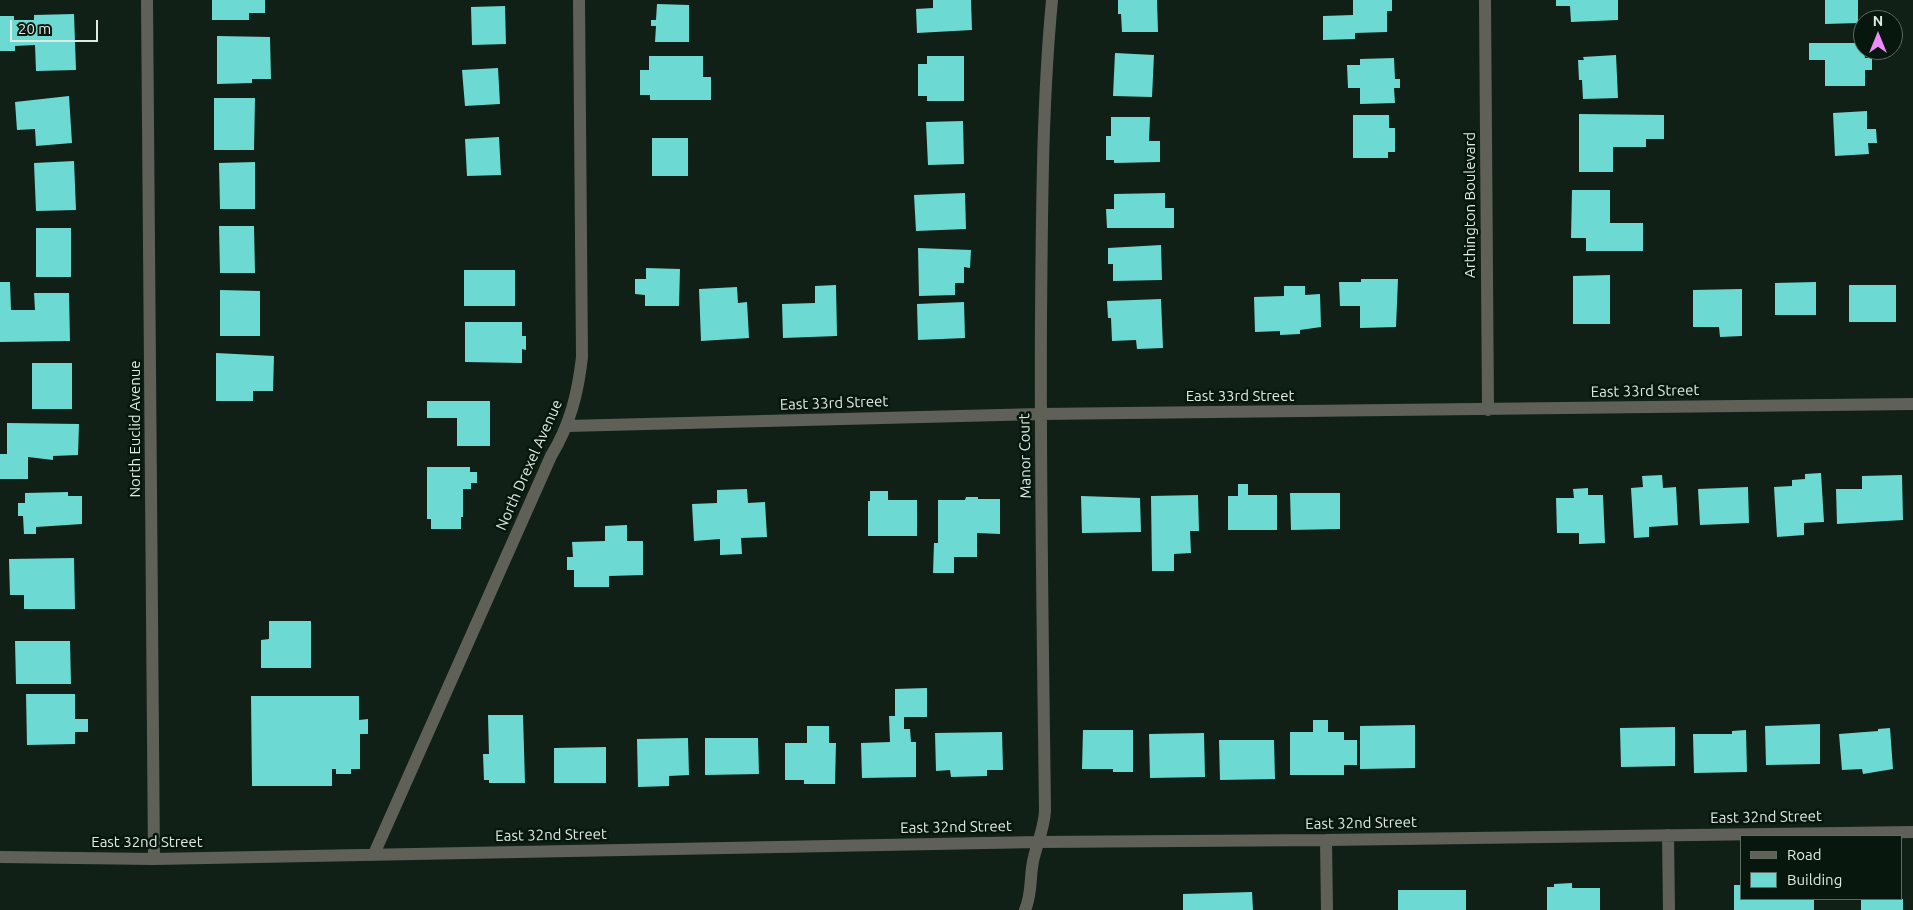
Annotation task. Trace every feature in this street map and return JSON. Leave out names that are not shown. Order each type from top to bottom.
[{"type":"street","name":"North Euclid Avenue","points":[[147,0],[154,859]]},
{"type":"street","name":"North Drexel Avenue","points":[[374,854],[567,426],[577,396],[582,357],[579,0]]},
{"type":"street","name":"Manor Court","points":[[1025,910],[1031,890],[1033,861],[1045,812],[1040,414],[1042,158],[1052,0]]},
{"type":"street","name":"Arthington Boulevard","points":[[1485,0],[1488,410]]},
{"type":"street","name":"East 33rd Street","points":[[567,426],[1040,414],[1913,404]]},
{"type":"street","name":"East 32nd Street","points":[[0,857],[154,859],[1038,842],[1913,832]]},
{"type":"street","points":[[1668,835],[1669,910]]},
{"type":"street","points":[[1326,840],[1327,910]]},
{"type":"building","points":[[212,0],[265,0],[265,13],[249,13],[249,20],[212,20]]},
{"type":"building","points":[[933,0],[971,0],[972,30],[917,33],[916,9],[933,8]]},
{"type":"building","points":[[1118,0],[1157,0],[1158,32],[1122,32],[1121,14],[1118,14]]},
{"type":"building","points":[[1353,0],[1392,0],[1392,11],[1387,11],[1387,32],[1355,33],[1355,39],[1323,40],[1323,16],[1353,15]]},
{"type":"building","points":[[1556,0],[1618,0],[1618,20],[1571,22],[1570,6],[1556,6]]},
{"type":"building","points":[[1825,0],[1858,0],[1858,10],[1853,10],[1853,23],[1825,24]]},
{"type":"building","points":[[657,4],[689,5],[689,42],[655,42],[656,26],[651,26],[651,20],[656,20]]},
{"type":"building","points":[[505,6],[506,44],[472,45],[471,7]]},
{"type":"building","points":[[74,14],[76,70],[36,71],[35,45],[15,46],[15,51],[0,51],[0,16],[14,16],[14,20],[34,20],[34,15]]},
{"type":"building","points":[[217,36],[270,37],[271,79],[252,79],[252,83],[217,84]]},
{"type":"building","points":[[1809,43],[1853,43],[1853,60],[1872,60],[1872,70],[1865,70],[1865,86],[1825,86],[1825,60],[1809,60]]},
{"type":"building","points":[[1115,53],[1154,55],[1152,97],[1113,96]]},
{"type":"building","points":[[1616,55],[1618,98],[1583,99],[1582,80],[1579,80],[1578,60],[1584,60],[1583,57]]},
{"type":"building","points":[[649,56],[703,56],[703,77],[711,77],[711,100],[650,100],[650,95],[640,95],[640,70],[649,70]]},
{"type":"building","points":[[927,56],[964,56],[964,101],[927,101],[927,96],[918,96],[918,64],[927,64]]},
{"type":"building","points":[[1394,58],[1395,79],[1400,79],[1400,88],[1394,88],[1395,103],[1360,104],[1360,88],[1348,88],[1347,65],[1360,65],[1360,59]]},
{"type":"building","points":[[498,68],[500,104],[465,106],[462,70]]},
{"type":"building","points":[[69,96],[72,143],[36,146],[35,129],[17,130],[15,102]]},
{"type":"building","points":[[214,98],[255,98],[254,150],[214,150]]},
{"type":"building","points":[[1867,111],[1867,129],[1876,129],[1877,143],[1868,143],[1869,154],[1835,156],[1833,113]]},
{"type":"building","points":[[1579,114],[1664,115],[1664,139],[1646,139],[1646,147],[1613,147],[1613,172],[1579,172]]},
{"type":"building","points":[[1353,115],[1389,115],[1389,128],[1395,128],[1395,152],[1388,152],[1388,158],[1353,158]]},
{"type":"building","points":[[1111,117],[1150,117],[1149,141],[1160,141],[1160,162],[1114,163],[1114,160],[1106,160],[1106,136],[1111,136]]},
{"type":"building","points":[[963,121],[964,164],[928,165],[926,122]]},
{"type":"building","points":[[499,137],[501,175],[467,176],[465,139]]},
{"type":"building","points":[[652,138],[688,138],[688,176],[652,176]]},
{"type":"building","points":[[74,161],[76,210],[36,211],[34,163]]},
{"type":"building","points":[[255,162],[255,209],[220,209],[219,163]]},
{"type":"building","points":[[1572,190],[1610,190],[1610,223],[1643,223],[1643,251],[1586,251],[1586,238],[1571,238]]},
{"type":"building","points":[[965,193],[966,229],[916,231],[914,195]]},
{"type":"building","points":[[1165,193],[1165,208],[1174,208],[1174,228],[1107,228],[1106,209],[1114,209],[1114,194]]},
{"type":"building","points":[[219,226],[254,226],[255,273],[220,273]]},
{"type":"building","points":[[36,228],[71,228],[71,277],[36,277]]},
{"type":"building","points":[[1161,245],[1162,280],[1113,281],[1113,264],[1108,264],[1108,248]]},
{"type":"building","points":[[918,248],[971,250],[970,268],[964,267],[964,283],[955,283],[955,295],[919,296]]},
{"type":"building","points":[[646,268],[680,269],[679,306],[645,306],[645,295],[635,294],[635,279],[646,279]]},
{"type":"building","points":[[464,270],[515,270],[515,306],[464,306]]},
{"type":"building","points":[[1610,275],[1610,324],[1573,324],[1573,276]]},
{"type":"building","points":[[1361,279],[1398,279],[1396,327],[1360,328],[1360,306],[1340,306],[1339,282],[1361,282]]},
{"type":"building","points":[[0,282],[10,282],[11,310],[35,310],[34,293],[69,293],[70,341],[0,342]]},
{"type":"building","points":[[1816,282],[1816,315],[1775,315],[1775,283]]},
{"type":"building","points":[[836,285],[837,336],[783,338],[782,304],[815,303],[815,286]]},
{"type":"building","points":[[1849,285],[1896,285],[1896,322],[1849,322]]},
{"type":"building","points":[[1284,286],[1305,286],[1305,295],[1320,294],[1321,327],[1300,330],[1300,334],[1280,335],[1280,331],[1255,332],[1254,297],[1284,296]]},
{"type":"building","points":[[737,287],[738,303],[747,302],[749,338],[701,341],[699,289]]},
{"type":"building","points":[[1742,289],[1742,336],[1720,337],[1719,327],[1693,327],[1693,290]]},
{"type":"building","points":[[220,290],[260,291],[260,336],[220,336]]},
{"type":"building","points":[[1161,299],[1163,348],[1137,349],[1136,340],[1112,341],[1111,318],[1108,318],[1107,301]]},
{"type":"building","points":[[964,302],[965,338],[918,340],[917,304]]},
{"type":"building","points":[[465,322],[522,322],[522,336],[526,336],[526,350],[522,349],[522,363],[465,362]]},
{"type":"building","points":[[216,353],[274,356],[273,391],[253,391],[253,401],[216,401]]},
{"type":"building","points":[[32,363],[72,363],[72,409],[32,409]]},
{"type":"building","points":[[427,401],[490,401],[490,446],[457,446],[457,418],[427,418]]},
{"type":"building","points":[[7,423],[79,424],[78,455],[53,456],[53,460],[28,457],[28,479],[0,479],[0,454],[7,454]]},
{"type":"building","points":[[427,467],[470,467],[470,472],[477,472],[477,483],[471,483],[471,489],[463,489],[461,529],[431,529],[431,519],[427,519]]},
{"type":"building","points":[[1821,473],[1824,522],[1804,523],[1804,535],[1777,537],[1774,487],[1792,486],[1792,480],[1805,479],[1805,474]]},
{"type":"building","points":[[1662,475],[1663,488],[1676,487],[1678,525],[1649,527],[1649,537],[1634,538],[1631,488],[1643,487],[1642,476]]},
{"type":"building","points":[[1902,475],[1903,520],[1837,524],[1836,489],[1862,489],[1862,476]]},
{"type":"building","points":[[1238,484],[1248,484],[1248,495],[1277,495],[1277,530],[1228,530],[1228,496],[1238,496]]},
{"type":"building","points":[[1748,487],[1749,523],[1700,525],[1698,489]]},
{"type":"building","points":[[1588,488],[1588,495],[1603,495],[1605,543],[1579,544],[1579,533],[1557,533],[1556,498],[1574,498],[1573,489]]},
{"type":"building","points":[[747,489],[748,503],[765,502],[767,537],[741,538],[742,554],[720,555],[720,539],[694,541],[692,504],[717,503],[717,490]]},
{"type":"building","points":[[870,491],[888,491],[888,500],[917,500],[917,536],[868,536],[868,501],[870,501]]},
{"type":"building","points":[[68,492],[68,496],[82,496],[82,524],[36,527],[36,534],[24,534],[23,516],[18,516],[18,503],[25,503],[25,493]]},
{"type":"building","points":[[1290,493],[1340,493],[1340,529],[1291,530]]},
{"type":"building","points":[[1198,495],[1199,531],[1190,531],[1191,553],[1174,554],[1174,571],[1152,571],[1151,496]]},
{"type":"building","points":[[1081,496],[1140,498],[1141,532],[1082,533]]},
{"type":"building","points":[[966,497],[1000,499],[1000,534],[977,533],[977,557],[954,557],[954,573],[933,573],[934,543],[938,543],[938,500],[965,500]]},
{"type":"building","points":[[627,525],[627,541],[643,541],[643,575],[609,576],[609,587],[574,587],[574,570],[567,570],[567,557],[573,557],[572,542],[605,541],[605,526]]},
{"type":"building","points":[[74,558],[75,609],[24,609],[24,595],[10,595],[9,559]]},
{"type":"building","points":[[269,621],[311,621],[311,668],[261,668],[261,640],[269,639]]},
{"type":"building","points":[[15,641],[70,641],[71,684],[16,684]]},
{"type":"building","points":[[927,688],[927,717],[904,717],[904,729],[910,729],[911,742],[916,742],[916,777],[862,778],[861,743],[890,742],[889,716],[895,716],[895,689]]},
{"type":"building","points":[[26,694],[75,694],[75,719],[88,719],[88,732],[75,732],[75,744],[27,745]]},
{"type":"building","points":[[251,696],[359,696],[359,720],[368,719],[368,734],[360,734],[360,769],[351,769],[351,774],[336,774],[336,769],[332,769],[332,786],[252,786]]},
{"type":"building","points":[[488,715],[523,715],[525,783],[489,783],[489,780],[484,780],[483,754],[489,754]]},
{"type":"building","points":[[1313,720],[1328,720],[1328,732],[1344,732],[1344,740],[1357,740],[1357,765],[1344,765],[1344,775],[1290,775],[1290,732],[1313,732]]},
{"type":"building","points":[[1820,724],[1820,764],[1766,765],[1765,726]]},
{"type":"building","points":[[1415,725],[1415,768],[1360,769],[1360,726]]},
{"type":"building","points":[[807,726],[829,726],[829,743],[836,743],[835,784],[804,784],[804,780],[785,780],[785,743],[807,743]]},
{"type":"building","points":[[1675,727],[1675,766],[1621,767],[1620,728]]},
{"type":"building","points":[[1890,728],[1893,769],[1863,774],[1862,769],[1842,770],[1839,734],[1878,731],[1878,729]]},
{"type":"building","points":[[1083,730],[1133,730],[1133,772],[1113,772],[1113,769],[1082,769]]},
{"type":"building","points":[[1746,730],[1747,772],[1694,773],[1693,734],[1732,734],[1732,731]]},
{"type":"building","points":[[1002,732],[1003,770],[987,770],[987,776],[951,777],[950,770],[936,771],[935,733]]},
{"type":"building","points":[[1204,733],[1205,777],[1150,778],[1149,734]]},
{"type":"building","points":[[688,738],[689,775],[669,776],[669,786],[638,787],[637,739]]},
{"type":"building","points":[[705,738],[758,738],[759,774],[705,775]]},
{"type":"building","points":[[1219,740],[1274,740],[1275,779],[1220,780]]},
{"type":"building","points":[[606,747],[606,783],[554,783],[554,748]]},
{"type":"building","points":[[1572,883],[1572,888],[1600,888],[1600,910],[1547,910],[1547,887],[1554,887],[1554,884]]},
{"type":"building","points":[[1734,885],[1740,885],[1740,900],[1814,900],[1814,910],[1734,910]]},
{"type":"building","points":[[1398,890],[1466,890],[1466,910],[1398,910]]},
{"type":"building","points":[[1252,892],[1253,910],[1183,910],[1183,894]]},
{"type":"building","points":[[1861,900],[1903,900],[1903,910],[1861,910]]}]
